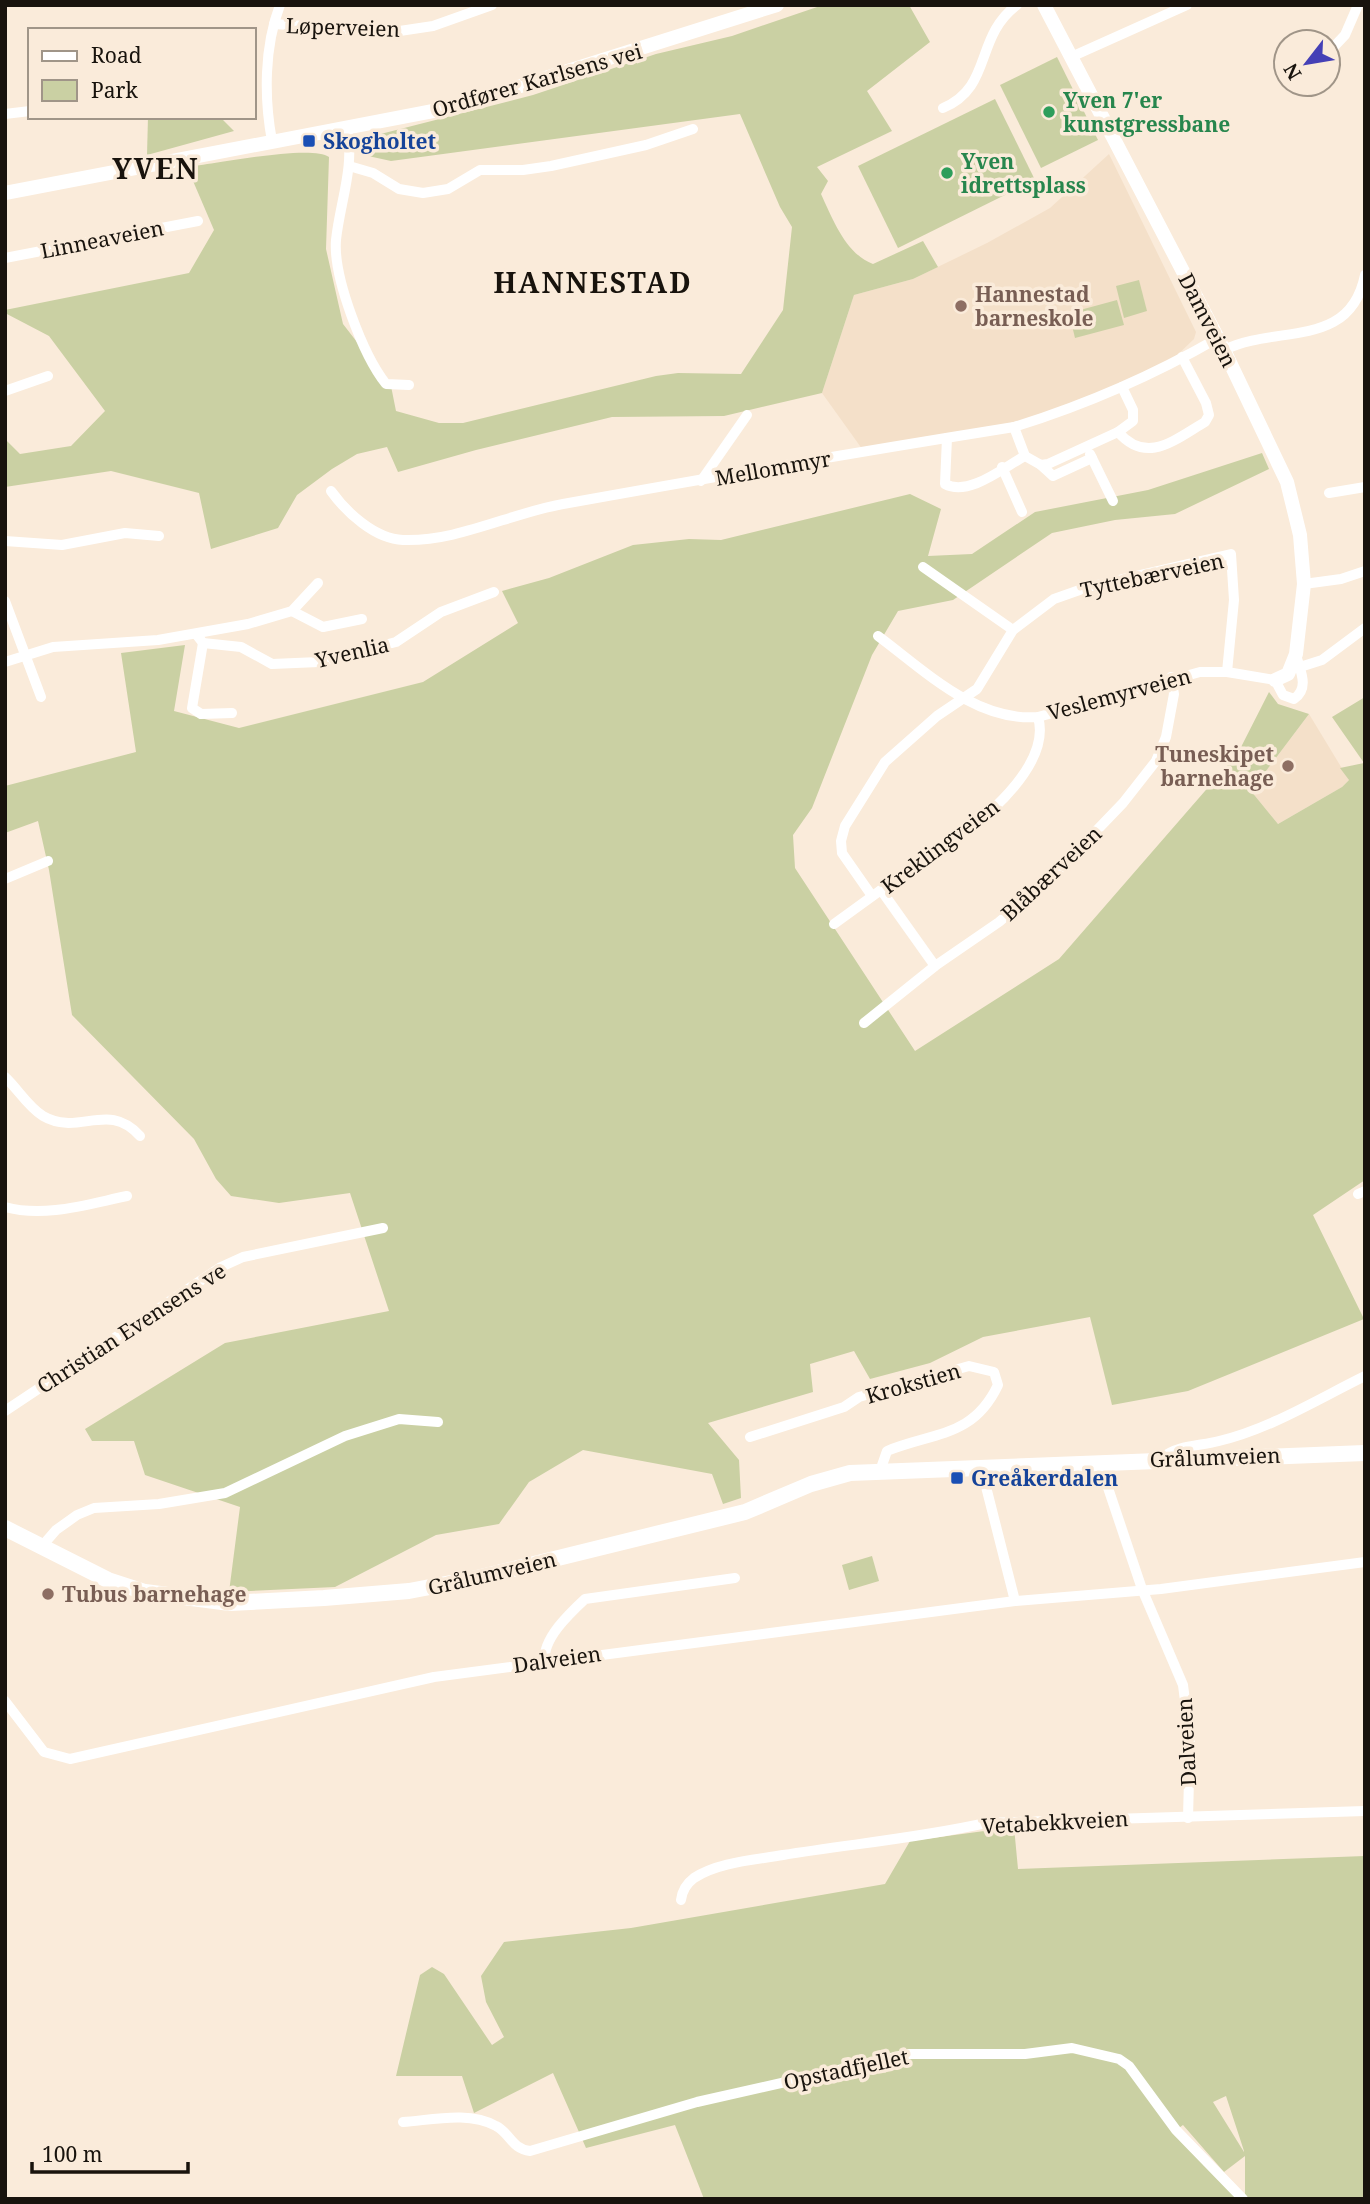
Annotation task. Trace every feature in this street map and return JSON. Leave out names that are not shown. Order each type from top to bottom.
[{"type":"main road","name":"Grålumveien","points":[[5,1528],[43,1545],[91,1572],[127,1587],[197,1601],[243,1602],[389,1593],[477,1578],[745,1512],[831,1477],[880,1471],[1162,1458],[1365,1453]]},
{"type":"street","points":[[272,141],[267,110],[274,24],[280,5]]},
{"type":"street","name":"Løperveien","points":[[274,24],[393,32],[433,26],[492,5]]},
{"type":"street","name":"Ordfører Karlsens vei","points":[[5,193],[454,107],[777,5]]},
{"type":"street","points":[[943,108],[960,100],[972,88],[999,21],[1017,5]]},
{"type":"street","name":"Damveien","points":[[1044,5],[1221,344],[1287,482],[1300,535],[1304,584],[1298,661],[1303,684],[1297,698],[1291,700],[1283,695],[1275,680]]},
{"type":"street","points":[[1072,57],[1187,5]]},
{"type":"street","points":[[1342,38],[1358,5]]},
{"type":"street","points":[[5,114],[28,111]]},
{"type":"street","points":[[347,128],[349,166],[336,237],[337,267],[372,365],[386,384],[409,385]]},
{"type":"street","points":[[349,166],[373,173],[399,189],[424,193],[452,187],[480,170],[523,170],[551,166],[646,145],[694,129]]},
{"type":"street","name":"Linneaveien","points":[[5,258],[198,221]]},
{"type":"street","name":"Mellommyr","points":[[331,491],[356,518],[383,535],[400,540],[419,540],[530,511],[1014,427],[1065,411],[1182,357],[1221,344],[1307,332],[1340,320],[1355,305],[1365,275]]},
{"type":"street","points":[[1118,432],[1135,448],[1153,450],[1208,419],[1206,403],[1182,357]]},
{"type":"street","points":[[5,391],[48,376]]},
{"type":"street","points":[[1014,427],[1025,456],[1053,476],[1118,432],[1135,416],[1122,387]]},
{"type":"street","points":[[701,481],[747,415]]},
{"type":"street","points":[[947,438],[944,466],[945,484],[949,487],[972,485],[1025,456]]},
{"type":"street","points":[[1089,453],[1113,501]]},
{"type":"street","points":[[1002,467],[1022,512]]},
{"type":"street","points":[[1329,493],[1356,486],[1365,487]]},
{"type":"street","points":[[5,541],[62,545],[125,533],[159,537]]},
{"type":"street","name":"Tyttebærveien","points":[[935,966],[842,853],[841,841],[845,826],[886,762],[937,716],[967,698],[976,689],[1013,630],[1054,599],[1088,587],[1231,554],[1234,600],[1227,672]]},
{"type":"street","points":[[923,567],[1013,630]]},
{"type":"street","points":[[1304,584],[1341,579],[1365,571]]},
{"type":"street","points":[[5,662],[53,647],[196,634],[292,611],[318,583]]},
{"type":"street","name":"Yvenlia","points":[[204,643],[240,647],[272,664],[319,662],[396,642],[441,612],[494,592]]},
{"type":"street","points":[[5,601],[23,655],[41,697]]},
{"type":"street","name":"Yvenlia","points":[[292,611],[323,627],[362,619]]},
{"type":"street","points":[[1275,680],[1288,674],[1298,661],[1322,660],[1365,628]]},
{"type":"street","points":[[196,634],[204,643],[191,704],[201,714],[232,713]]},
{"type":"street","points":[[878,636],[967,698]]},
{"type":"street","name":"Veslemyrveien","points":[[967,698],[985,710],[1000,715],[1038,717],[1171,677],[1200,672],[1227,672],[1267,681],[1275,680]]},
{"type":"street","name":"Blåbærveien","points":[[864,1023],[935,966],[999,922],[1048,881],[1123,803],[1156,761],[1166,737],[1174,694],[1171,677]]},
{"type":"street","name":"Kreklingveien","points":[[834,924],[994,808],[1014,789],[1040,739],[1038,717]]},
{"type":"street","points":[[5,878],[48,861]]},
{"type":"street","points":[[5,1076],[43,1116],[74,1123],[120,1119],[140,1136]]},
{"type":"street","points":[[5,1207],[30,1212],[58,1210],[127,1196]]},
{"type":"street","name":"Christian Evensens ve","points":[[5,1411],[221,1267],[243,1257],[383,1228]]},
{"type":"street","name":"Krokstien","points":[[750,1437],[844,1407],[859,1397],[969,1366],[994,1372],[998,1385],[975,1417],[933,1439],[887,1451],[883,1455],[880,1471]]},
{"type":"street","points":[[1162,1458],[1174,1451],[1232,1438],[1258,1429],[1365,1376]]},
{"type":"street","points":[[43,1545],[56,1530],[76,1515],[94,1508],[159,1504],[225,1493],[345,1436],[400,1419],[438,1422]]},
{"type":"street","points":[[981,1467],[1015,1601]]},
{"type":"street","name":"Dalveien","points":[[1102,1470],[1142,1590],[1183,1685],[1190,1740],[1188,1818]]},
{"type":"street","name":"Dalveien","points":[[5,1701],[44,1752],[70,1759],[434,1677],[1015,1601],[1142,1590],[1365,1562]]},
{"type":"street","points":[[545,1661],[544,1654],[552,1637],[585,1599],[735,1578]]},
{"type":"street","name":"Vetabekkveien","points":[[681,1900],[687,1885],[708,1871],[742,1862],[934,1834],[986,1822],[1365,1811]]},
{"type":"street","name":"Opstadfjellet","points":[[403,2122],[467,2118],[484,2121],[498,2126],[520,2150],[530,2151],[697,2102],[909,2054],[1025,2054],[1072,2048],[1119,2059],[1129,2066],[1176,2130],[1243,2199]]},
{"type":"shaded area","points":[[1109,154],[1196,332],[1194,339],[1169,363],[1014,427],[865,453],[822,393],[854,295],[913,279],[987,243],[1050,208]]},
{"type":"shaded area","points":[[1309,714],[1349,780],[1342,787],[1278,824],[1251,791]]},
{"type":"green space","points":[[823,5],[909,5],[930,42],[867,91],[892,131],[817,167],[828,181],[821,194],[830,215],[855,252],[873,264],[923,241],[938,267],[913,279],[854,295],[822,393],[724,416],[612,417],[398,472],[387,447],[357,454],[297,495],[278,528],[211,549],[199,493],[111,471],[5,487],[5,439],[20,454],[71,446],[105,411],[49,336],[5,313],[5,310],[189,273],[214,230],[187,167],[284,154],[319,154],[329,157],[326,249],[343,324],[391,386],[396,411],[439,423],[463,423],[656,376],[678,373],[741,374],[783,310],[792,227],[780,207],[740,114],[391,161],[359,154],[361,139],[533,95],[656,54],[732,36]]},
{"type":"green space","name":"Yven 7'er kunstgressbane","points":[[1057,57],[1098,140],[1041,168],[1000,85]]},
{"type":"green space","name":"Yven idrettsplass","points":[[995,99],[1035,180],[898,248],[858,166]]},
{"type":"green space","points":[[148,119],[222,119],[234,131],[147,155]]},
{"type":"green space","points":[[1139,280],[1147,311],[1124,318],[1116,286]]},
{"type":"green space","points":[[1117,300],[1124,325],[1075,338],[1069,313]]},
{"type":"green space","points":[[1262,453],[1269,469],[1175,514],[1115,520],[1052,533],[953,600],[898,611],[872,655],[812,808],[793,835],[795,868],[915,1051],[1059,959],[1238,753],[1269,692],[1278,704],[1309,714],[1251,791],[1278,824],[1342,787],[1349,780],[1340,768],[1364,763],[1332,717],[1365,697],[1365,1180],[1313,1215],[1364,1319],[1188,1391],[1112,1405],[1090,1317],[983,1337],[930,1363],[870,1379],[854,1351],[810,1364],[813,1392],[708,1423],[739,1460],[741,1498],[723,1504],[712,1474],[583,1450],[529,1482],[499,1524],[436,1535],[335,1587],[229,1592],[240,1507],[145,1475],[134,1441],[92,1441],[85,1429],[225,1343],[389,1311],[350,1193],[279,1203],[231,1196],[216,1179],[194,1139],[72,1015],[49,870],[38,821],[5,833],[5,786],[136,752],[121,653],[185,645],[174,711],[239,728],[423,682],[518,623],[502,591],[549,578],[633,545],[689,539],[721,540],[910,494],[941,509],[928,556],[972,554],[1035,512],[1148,490]]},
{"type":"green space","points":[[872,1556],[879,1581],[849,1590],[842,1565]]},
{"type":"green space","points":[[1014,1827],[1018,1869],[1365,1856],[1365,2199],[1245,2199],[1245,2156],[1224,2172],[1183,2125],[1176,2130],[1243,2199],[704,2199],[675,2125],[586,2148],[553,2073],[474,2113],[462,2076],[396,2076],[420,1975],[432,1967],[444,1974],[492,2045],[504,2037],[486,2002],[481,1976],[504,1942],[631,1928],[885,1884],[910,1841]],"holes":[[[1226,2096],[1244,2152],[1213,2102]]]},
{"type":"place","name":"Yven 7'er kunstgressbane","points":[[1049,112]]},
{"type":"place","name":"Skogholtet","points":[[309,141]]},
{"type":"place","name":"Yven idrettsplass","points":[[947,173]]},
{"type":"place","name":"Hannestad barneskole","points":[[961,306]]},
{"type":"place","name":"Tuneskipet barnehage","points":[[1288,766]]},
{"type":"place","name":"Greåkerdalen","points":[[957,1478]]},
{"type":"place","name":"Tubus barnehage","points":[[48,1594]]},
{"type":"district","name":"YVEN","points":[[156,168]]},
{"type":"district","name":"HANNESTAD","points":[[593,282]]}]
